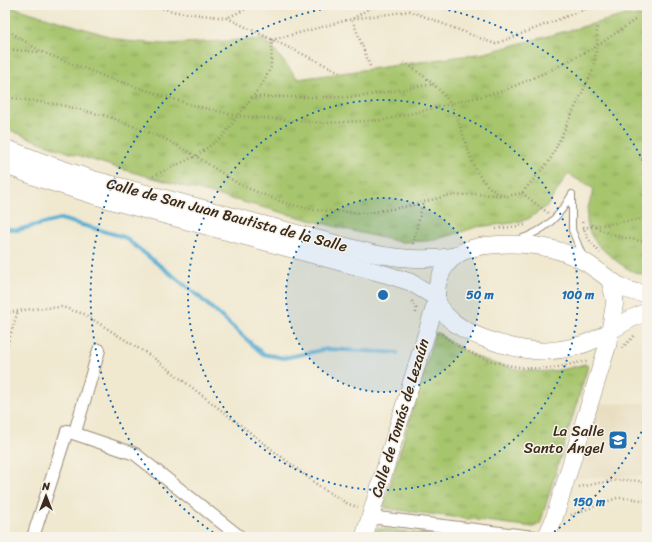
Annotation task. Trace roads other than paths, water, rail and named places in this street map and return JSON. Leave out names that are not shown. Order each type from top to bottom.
[{"type":"main road","name":"Calle de San Juan Bautista de la Salle","points":[[5,148],[95,180],[397,259],[435,260],[454,256],[478,247],[507,244],[540,245],[563,252],[585,262],[610,281],[625,289],[647,293]]},
{"type":"main road","name":"Calle de San Juan Bautista de la Salle","points":[[5,165],[44,180],[108,200],[390,275],[410,282],[437,298],[449,316],[470,332],[489,341],[518,349],[561,349],[586,343],[647,312]]},
{"type":"main road","points":[[437,298],[440,276],[454,256]]},
{"type":"main road","points":[[550,530],[608,344],[615,301],[610,281]]},
{"type":"main road","name":"Calle de Tomás de Lezaún","points":[[364,537],[437,298]]},
{"type":"street","points":[[75,432],[99,350]]},
{"type":"street","points":[[33,537],[66,431],[75,432],[135,454],[240,537]]},
{"type":"street","points":[[371,514],[534,537]]},
{"type":"lane","points":[[507,244],[532,235],[551,223],[565,206],[572,194],[572,230],[585,262]]},
{"type":"waterway","points":[[5,228],[17,230],[61,219],[124,237],[197,295],[263,354],[284,358],[327,349],[397,353]]},
{"type":"place","name":"La Salle Santo Ángel","points":[[618,440]]}]
